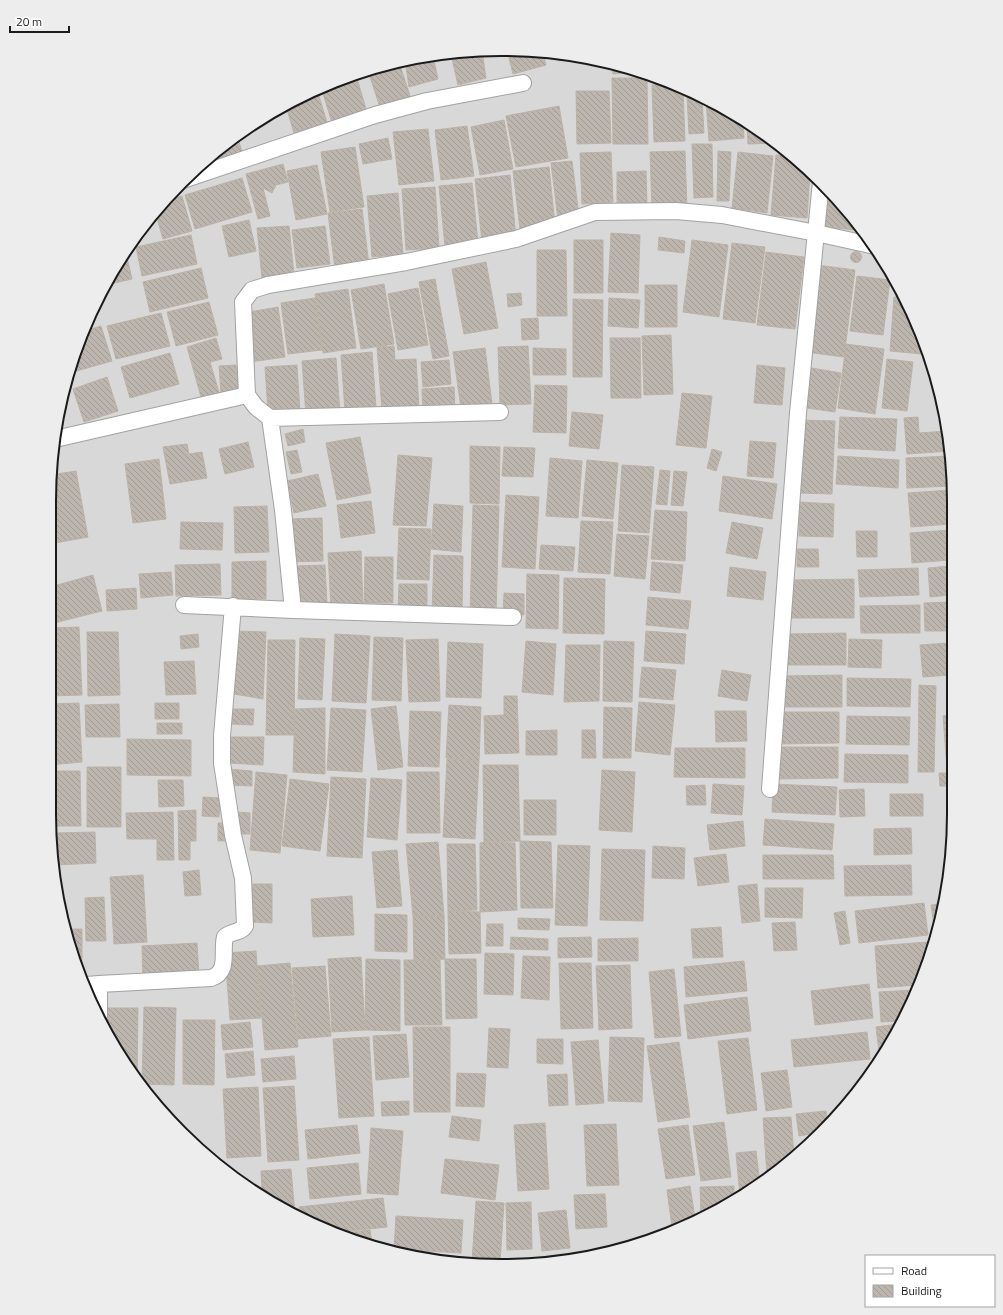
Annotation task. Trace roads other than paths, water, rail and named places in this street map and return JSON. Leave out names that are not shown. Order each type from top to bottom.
[{"type":"street","points":[[199,174],[375,115],[427,101],[523,83]]},
{"type":"street","points":[[770,789],[798,413],[820,190]]},
{"type":"street","points":[[500,412],[270,418],[256,407],[246,395],[243,302],[252,290],[268,285],[406,262],[516,239],[595,212],[676,211],[722,215],[865,244]]},
{"type":"street","points":[[61,438],[246,395]]},
{"type":"street","points":[[270,418],[283,510],[293,610]]},
{"type":"street","points":[[184,605],[513,617]]},
{"type":"street","points":[[95,996],[93,984],[212,978],[217,976],[223,968],[225,937],[232,932],[242,930],[245,926],[243,878],[233,835],[222,763],[222,736],[233,606]]}]
